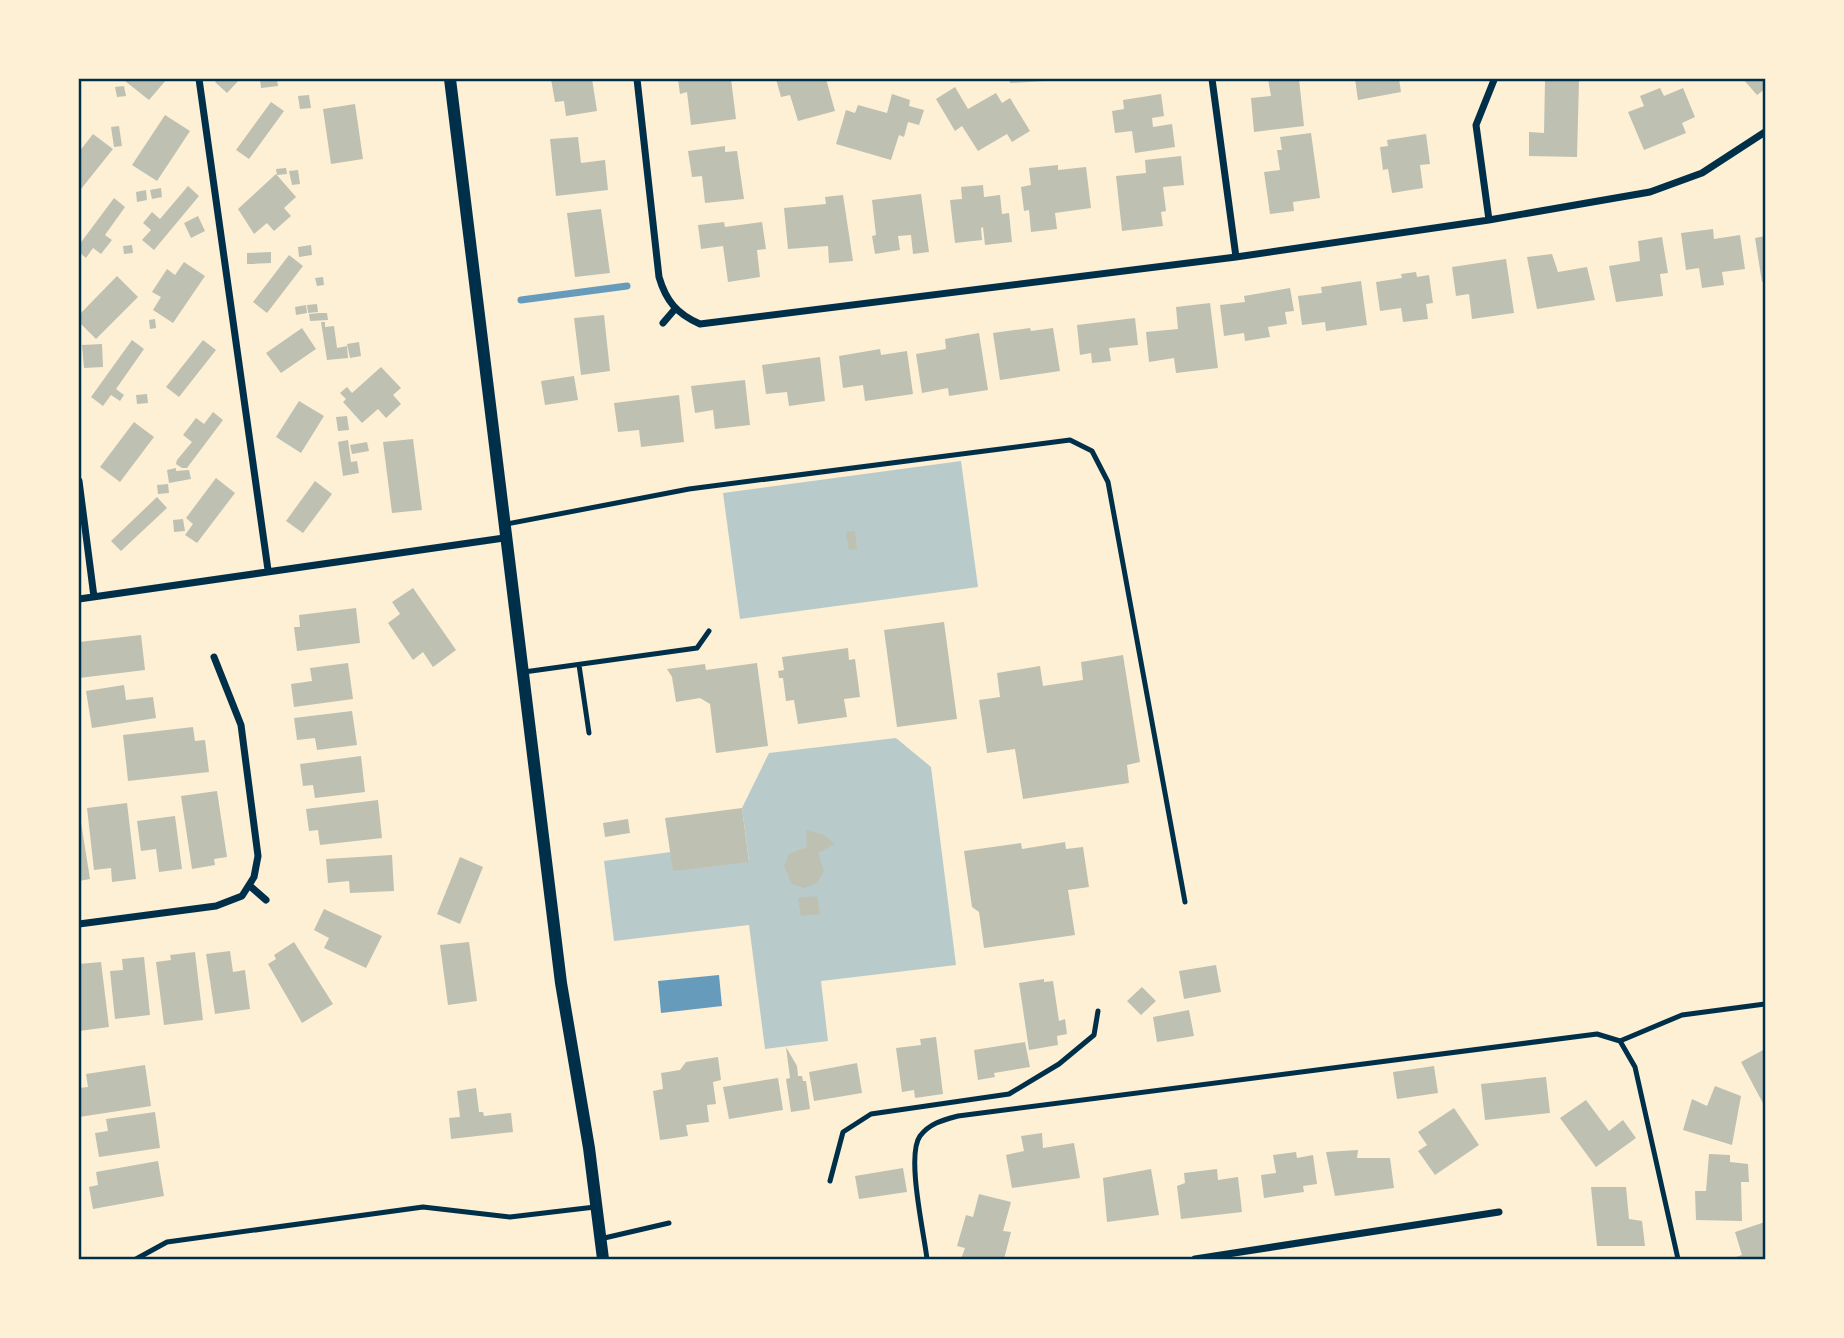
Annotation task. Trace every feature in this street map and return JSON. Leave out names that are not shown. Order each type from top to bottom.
[{"type":"street","points":[[199,79],[268,570]]},
{"type":"street","points":[[450,79],[561,983],[589,1148],[603,1259]]},
{"type":"street","points":[[637,79],[659,277],[668,302],[677,311],[700,324],[1236,257],[1489,220],[1650,192],[1702,173],[1765,132]]},
{"type":"street","points":[[1212,79],[1236,257]]},
{"type":"street","points":[[1489,220],[1476,125],[1494,80]]},
{"type":"street","points":[[663,323],[677,311]]},
{"type":"street","points":[[79,481],[94,597]]},
{"type":"street","points":[[79,599],[504,531]]},
{"type":"street","points":[[79,924],[216,906],[234,901],[250,886],[258,856],[241,725],[214,657]]},
{"type":"street","points":[[250,886],[266,900]]},
{"type":"street","points":[[1195,1259],[1499,1212]]},
{"type":"lane","points":[[504,531],[689,489],[1070,440],[1092,451],[1108,482],[1185,902]]},
{"type":"lane","points":[[522,672],[697,648],[709,631]]},
{"type":"lane","points":[[579,665],[589,733]]},
{"type":"lane","points":[[927,1259],[914,1157],[919,1138],[933,1123],[958,1116],[1597,1034],[1620,1041],[1682,1015],[1765,1004]]},
{"type":"lane","points":[[830,1181],[844,1132],[871,1114],[1009,1094],[1059,1064],[1094,1035],[1098,1011]]},
{"type":"lane","points":[[1620,1041],[1635,1067],[1678,1259]]},
{"type":"lane","points":[[135,1259],[167,1242],[423,1207],[510,1217],[595,1207]]},
{"type":"lane","points":[[600,1240],[669,1223]]},
{"type":"shaded area","points":[[961,461],[978,587],[740,619],[723,493]]},
{"type":"shaded area","points":[[896,738],[931,767],[956,965],[821,981],[828,1041],[765,1049],[749,925],[614,941],[604,861],[671,852],[749,861],[742,808],[769,753]]},
{"type":"water","points":[[719,975],[722,1006],[661,1013],[658,981]]},
{"type":"building","points":[[167,79],[149,100],[125,81]]},
{"type":"building","points":[[218,79],[240,79],[227,93],[215,82]]},
{"type":"building","points":[[260,79],[277,79],[278,86],[261,88]]},
{"type":"building","points":[[551,79],[592,79],[597,111],[566,116],[564,101],[555,102]]},
{"type":"building","points":[[678,79],[731,79],[736,119],[691,125],[687,92],[680,94]]},
{"type":"building","points":[[776,79],[826,79],[835,111],[798,121],[790,95],[781,97]]},
{"type":"building","points":[[1010,79],[1044,79],[1044,81],[1010,83]]},
{"type":"building","points":[[1268,79],[1299,79],[1304,126],[1254,132],[1251,98],[1271,96]]},
{"type":"building","points":[[1355,79],[1399,79],[1401,92],[1358,100]]},
{"type":"building","points":[[1743,79],[1765,79],[1765,89],[1757,95]]},
{"type":"building","points":[[1545,80],[1579,80],[1577,157],[1529,156],[1529,132],[1544,133]]},
{"type":"building","points":[[124,86],[126,96],[117,97],[115,87]]},
{"type":"building","points":[[955,87],[968,109],[996,93],[1002,103],[1010,98],[1030,131],[1012,142],[1007,134],[978,151],[962,126],[955,131],[936,99]]},
{"type":"building","points":[[1660,88],[1664,96],[1683,88],[1695,117],[1682,123],[1686,133],[1644,150],[1628,112],[1644,106],[1640,96]]},
{"type":"building","points":[[892,94],[910,100],[909,106],[924,110],[919,125],[908,122],[904,137],[899,135],[891,160],[836,144],[846,110],[855,113],[858,105],[887,113]]},
{"type":"building","points":[[1161,94],[1164,116],[1152,118],[1153,127],[1172,124],[1175,147],[1135,153],[1132,131],[1115,133],[1112,111],[1124,109],[1123,100]]},
{"type":"building","points":[[309,95],[311,108],[300,109],[298,96]]},
{"type":"building","points":[[271,102],[284,111],[249,159],[236,150]]},
{"type":"building","points":[[355,104],[363,159],[331,164],[323,109]]},
{"type":"building","points":[[165,115],[190,131],[157,181],[132,165]]},
{"type":"building","points":[[119,126],[122,146],[114,147],[111,127]]},
{"type":"building","points":[[1311,133],[1320,198],[1293,202],[1294,211],[1270,214],[1264,172],[1280,170],[1277,150],[1282,150],[1280,137]]},
{"type":"building","points":[[93,134],[113,149],[81,189],[79,152]]},
{"type":"building","points":[[1426,134],[1430,164],[1420,165],[1423,188],[1392,193],[1388,169],[1383,170],[1380,147],[1388,146],[1387,140]]},
{"type":"building","points":[[578,137],[581,163],[605,160],[608,190],[556,196],[550,139]]},
{"type":"building","points":[[725,146],[725,152],[737,151],[744,199],[705,203],[702,176],[692,177],[688,151]]},
{"type":"building","points":[[1181,156],[1184,185],[1163,187],[1166,211],[1161,212],[1163,226],[1122,231],[1116,176],[1146,173],[1145,160]]},
{"type":"building","points":[[1058,165],[1058,170],[1086,167],[1091,208],[1055,213],[1057,229],[1031,232],[1029,210],[1024,211],[1021,187],[1031,185],[1029,168]]},
{"type":"building","points":[[286,168],[287,174],[277,175],[276,169]]},
{"type":"building","points":[[298,170],[300,184],[292,185],[289,171]]},
{"type":"building","points":[[276,174],[296,197],[284,208],[291,216],[274,231],[267,223],[254,234],[238,209]]},
{"type":"building","points":[[983,185],[984,197],[1000,195],[1002,214],[1009,213],[1012,242],[985,245],[983,227],[982,240],[955,243],[950,200],[962,199],[961,187]]},
{"type":"building","points":[[188,186],[199,196],[154,250],[142,240],[151,230],[143,223],[152,212],[160,219]]},
{"type":"building","points":[[161,188],[162,197],[152,199],[150,190]]},
{"type":"building","points":[[146,190],[147,200],[137,202],[136,192]]},
{"type":"building","points":[[921,194],[929,252],[913,254],[911,235],[898,236],[900,250],[875,254],[872,200]]},
{"type":"building","points":[[843,195],[853,261],[829,263],[828,246],[788,249],[784,208],[826,204],[825,197]]},
{"type":"building","points":[[114,198],[125,207],[105,235],[112,240],[101,254],[93,248],[86,258],[79,252],[79,245]]},
{"type":"building","points":[[601,209],[610,273],[575,277],[567,213]]},
{"type":"building","points":[[198,216],[205,231],[191,238],[184,223]]},
{"type":"building","points":[[724,222],[725,227],[762,222],[766,249],[757,250],[760,277],[728,282],[723,246],[701,249],[698,225]]},
{"type":"building","points":[[1713,229],[1714,239],[1740,235],[1745,269],[1722,272],[1724,285],[1702,288],[1699,268],[1686,270],[1681,233]]},
{"type":"building","points":[[1765,236],[1765,281],[1762,282],[1755,238]]},
{"type":"building","points":[[1662,237],[1668,273],[1660,274],[1663,296],[1616,302],[1609,266],[1640,261],[1638,241]]},
{"type":"building","points":[[132,245],[133,253],[124,254],[123,246]]},
{"type":"building","points":[[311,245],[312,255],[299,257],[298,247]]},
{"type":"building","points":[[271,252],[271,263],[247,264],[247,253]]},
{"type":"building","points":[[1552,254],[1558,272],[1587,267],[1595,300],[1537,309],[1527,257]]},
{"type":"building","points":[[289,255],[303,266],[267,313],[253,302]]},
{"type":"building","points":[[1506,259],[1514,313],[1472,319],[1469,294],[1456,296],[1452,267]]},
{"type":"building","points":[[184,262],[205,276],[173,323],[153,310],[161,297],[152,292],[167,269],[175,275]]},
{"type":"building","points":[[1416,272],[1417,277],[1429,275],[1433,303],[1426,304],[1428,319],[1403,322],[1401,308],[1380,311],[1376,282],[1402,278],[1401,274]]},
{"type":"building","points":[[117,276],[138,297],[96,339],[79,322],[79,315]]},
{"type":"building","points":[[323,277],[324,285],[317,286],[315,278]]},
{"type":"building","points":[[1361,281],[1367,325],[1326,331],[1325,322],[1302,325],[1298,296],[1322,293],[1321,287]]},
{"type":"building","points":[[1290,288],[1294,311],[1285,312],[1287,324],[1268,327],[1270,337],[1245,341],[1244,333],[1224,336],[1220,305],[1245,302],[1244,296]]},
{"type":"building","points":[[1210,303],[1218,368],[1176,373],[1174,358],[1149,362],[1146,332],[1178,329],[1176,307]]},
{"type":"building","points":[[317,304],[318,312],[308,313],[307,305]]},
{"type":"building","points":[[306,305],[307,313],[296,315],[295,307]]},
{"type":"building","points":[[327,313],[328,320],[310,321],[309,314]]},
{"type":"building","points":[[604,315],[610,371],[581,375],[574,318]]},
{"type":"building","points":[[1135,318],[1138,345],[1109,348],[1111,361],[1092,363],[1091,353],[1080,355],[1077,325]]},
{"type":"building","points":[[155,319],[156,328],[150,329],[149,320]]},
{"type":"building","points":[[321,322],[325,322],[325,327],[334,326],[337,348],[347,346],[348,358],[327,360]]},
{"type":"building","points":[[302,328],[316,349],[281,373],[266,353]]},
{"type":"building","points":[[1030,328],[1031,331],[1053,328],[1060,371],[1000,380],[993,333]]},
{"type":"building","points":[[979,333],[988,390],[949,396],[948,388],[922,393],[916,354],[946,349],[945,339]]},
{"type":"building","points":[[132,340],[144,349],[116,389],[124,395],[120,401],[111,395],[103,406],[91,397]]},
{"type":"building","points":[[203,340],[216,350],[179,397],[166,387]]},
{"type":"building","points":[[359,342],[361,356],[350,358],[347,344]]},
{"type":"building","points":[[102,344],[103,367],[84,368],[82,345]]},
{"type":"building","points":[[880,349],[881,355],[907,351],[913,394],[865,401],[863,385],[843,388],[839,356]]},
{"type":"building","points":[[820,357],[825,401],[789,406],[787,392],[766,394],[762,365]]},
{"type":"building","points":[[381,367],[401,388],[393,395],[401,404],[386,418],[378,409],[362,423],[343,402],[346,399],[340,393],[347,387],[352,393]]},
{"type":"building","points":[[574,376],[578,400],[545,405],[541,381]]},
{"type":"building","points":[[745,380],[750,425],[715,429],[713,410],[695,413],[691,386]]},
{"type":"building","points":[[147,394],[148,403],[137,404],[136,395]]},
{"type":"building","points":[[679,395],[684,442],[641,447],[639,430],[618,432],[614,403]]},
{"type":"building","points":[[299,401],[324,416],[301,453],[276,437]]},
{"type":"building","points":[[213,412],[223,420],[187,468],[182,468],[176,464],[177,460],[192,442],[183,435],[196,418],[204,424]]},
{"type":"building","points":[[347,416],[349,430],[338,431],[336,417]]},
{"type":"building","points":[[134,422],[154,437],[120,482],[100,467]]},
{"type":"building","points":[[413,439],[422,510],[392,513],[383,442]]},
{"type":"building","points":[[348,440],[351,462],[357,461],[359,473],[343,476],[338,442]]},
{"type":"building","points":[[367,442],[369,451],[352,454],[350,445]]},
{"type":"building","points":[[176,468],[176,471],[189,470],[191,479],[169,483],[167,470]]},
{"type":"building","points":[[216,478],[235,493],[197,543],[185,535],[193,524],[186,518]]},
{"type":"building","points":[[315,481],[332,494],[303,533],[286,521]]},
{"type":"building","points":[[168,484],[169,493],[158,494],[157,485]]},
{"type":"building","points":[[157,497],[167,508],[121,551],[111,541]]},
{"type":"building","points":[[183,519],[185,531],[174,532],[173,520]]},
{"type":"building","points":[[855,531],[857,549],[849,550],[846,532]]},
{"type":"building","points":[[413,588],[456,650],[433,667],[423,652],[413,660],[388,623],[400,614],[392,602]]},
{"type":"building","points":[[356,608],[360,643],[297,651],[294,627],[300,627],[299,615]]},
{"type":"building","points":[[944,622],[957,719],[897,727],[884,630]]},
{"type":"building","points":[[141,635],[145,670],[79,678],[79,642]]},
{"type":"building","points":[[848,648],[849,660],[855,659],[860,697],[844,699],[847,717],[798,724],[794,700],[786,701],[783,678],[779,678],[778,671],[784,670],[782,657]]},
{"type":"building","points":[[1123,655],[1140,762],[1127,765],[1129,783],[1023,799],[1015,749],[987,753],[979,700],[1000,697],[997,673],[1040,666],[1043,686],[1083,680],[1081,662]]},
{"type":"building","points":[[348,663],[353,699],[294,707],[291,684],[312,681],[310,668]]},
{"type":"building","points":[[757,663],[768,746],[716,753],[710,704],[700,698],[676,702],[672,677],[667,669],[705,664],[706,670]]},
{"type":"building","points":[[124,685],[126,700],[153,697],[156,718],[92,728],[86,691]]},
{"type":"building","points":[[352,711],[357,745],[317,750],[315,738],[297,740],[294,718]]},
{"type":"building","points":[[193,727],[195,741],[205,740],[209,772],[128,781],[123,735]]},
{"type":"building","points":[[361,756],[365,792],[315,798],[313,785],[303,786],[300,764]]},
{"type":"building","points":[[217,791],[227,857],[214,859],[215,865],[192,869],[181,796]]},
{"type":"building","points":[[378,800],[382,838],[320,845],[318,830],[309,831],[306,809]]},
{"type":"building","points":[[127,803],[136,879],[112,882],[111,868],[94,870],[87,808]]},
{"type":"building","points":[[742,808],[749,862],[673,871],[665,818]]},
{"type":"building","points":[[79,810],[90,879],[79,881]]},
{"type":"building","points":[[175,816],[182,869],[159,872],[156,849],[141,851],[137,821]]},
{"type":"building","points":[[628,819],[630,833],[605,837],[603,823]]},
{"type":"building","points":[[806,830],[822,834],[835,844],[818,853],[824,871],[817,883],[805,888],[792,884],[784,866],[789,854],[807,847]]},
{"type":"building","points":[[1065,842],[1066,849],[1083,847],[1089,887],[1068,890],[1075,935],[984,948],[979,912],[972,907],[964,851],[1021,843],[1022,849]]},
{"type":"building","points":[[392,855],[394,891],[350,893],[349,881],[328,883],[326,859]]},
{"type":"building","points":[[460,857],[483,867],[460,924],[437,914]]},
{"type":"building","points":[[817,896],[820,914],[801,916],[798,898]]},
{"type":"building","points":[[324,909],[382,936],[366,968],[324,948],[329,938],[314,930]]},
{"type":"building","points":[[294,942],[333,1004],[302,1023],[268,964],[276,959],[274,955]]},
{"type":"building","points":[[469,942],[477,1001],[448,1005],[440,945]]},
{"type":"building","points":[[230,951],[233,972],[245,970],[250,1009],[215,1014],[206,954]]},
{"type":"building","points":[[195,952],[203,1020],[164,1025],[156,962],[171,960],[170,955]]},
{"type":"building","points":[[144,957],[150,1015],[115,1019],[110,971],[123,970],[122,959]]},
{"type":"building","points":[[101,962],[109,1027],[79,1031],[79,964]]},
{"type":"building","points":[[1216,965],[1221,992],[1184,999],[1179,971]]},
{"type":"building","points":[[1044,979],[1044,982],[1053,981],[1059,1021],[1065,1019],[1067,1034],[1057,1036],[1058,1045],[1029,1050],[1019,983]]},
{"type":"building","points":[[1142,987],[1156,1001],[1141,1015],[1127,1001]]},
{"type":"building","points":[[1189,1010],[1194,1036],[1157,1042],[1153,1017]]},
{"type":"building","points":[[936,1037],[943,1094],[915,1098],[914,1090],[902,1092],[896,1048],[921,1045],[920,1039]]},
{"type":"building","points":[[1025,1042],[1030,1067],[994,1073],[995,1077],[978,1080],[974,1050]]},
{"type":"building","points":[[786,1047],[797,1066],[798,1076],[802,1076],[803,1081],[806,1081],[810,1109],[791,1112],[786,1079],[790,1078]]},
{"type":"building","points":[[1765,1049],[1765,1107],[1741,1062]]},
{"type":"building","points":[[718,1057],[721,1080],[713,1082],[716,1104],[707,1105],[709,1122],[686,1125],[688,1136],[660,1140],[653,1091],[663,1089],[661,1073],[680,1070],[686,1062]]},
{"type":"building","points":[[857,1063],[862,1093],[814,1101],[809,1072]]},
{"type":"building","points":[[145,1065],[151,1106],[79,1117],[79,1088],[88,1087],[86,1074]]},
{"type":"building","points":[[1434,1066],[1438,1093],[1397,1099],[1393,1072]]},
{"type":"building","points":[[1546,1077],[1550,1113],[1485,1120],[1481,1084]]},
{"type":"building","points":[[778,1078],[783,1110],[729,1119],[723,1087]]},
{"type":"building","points":[[1715,1086],[1741,1096],[1732,1145],[1683,1130],[1692,1099],[1707,1106]]},
{"type":"building","points":[[476,1088],[479,1112],[483,1112],[484,1116],[511,1113],[513,1132],[451,1139],[449,1118],[460,1117],[457,1091]]},
{"type":"building","points":[[1586,1100],[1609,1131],[1623,1120],[1636,1138],[1596,1167],[1560,1118]]},
{"type":"building","points":[[1454,1108],[1479,1145],[1435,1175],[1418,1151],[1427,1145],[1418,1132]]},
{"type":"building","points":[[155,1112],[160,1148],[99,1157],[95,1133],[108,1131],[106,1119]]},
{"type":"building","points":[[1042,1133],[1043,1148],[1074,1143],[1080,1178],[1012,1188],[1006,1155],[1024,1151],[1021,1136]]},
{"type":"building","points":[[1358,1150],[1357,1158],[1390,1158],[1394,1188],[1335,1196],[1326,1152]]},
{"type":"building","points":[[1296,1152],[1297,1158],[1313,1155],[1317,1184],[1303,1186],[1304,1192],[1264,1198],[1261,1175],[1276,1173],[1273,1155]]},
{"type":"building","points":[[1709,1154],[1730,1155],[1730,1162],[1748,1164],[1749,1182],[1741,1182],[1742,1221],[1696,1220],[1695,1191],[1706,1191]]},
{"type":"building","points":[[158,1161],[164,1196],[93,1209],[89,1187],[98,1185],[96,1172]]},
{"type":"building","points":[[903,1168],[907,1192],[859,1199],[855,1176]]},
{"type":"building","points":[[1151,1169],[1159,1215],[1107,1222],[1103,1178]]},
{"type":"building","points":[[1217,1169],[1218,1180],[1238,1177],[1242,1212],[1181,1219],[1177,1186],[1185,1183],[1184,1173]]},
{"type":"building","points":[[1591,1187],[1626,1187],[1629,1219],[1642,1221],[1645,1246],[1597,1246]]},
{"type":"building","points":[[979,1194],[1011,1202],[1003,1231],[1011,1232],[1004,1259],[961,1259],[965,1248],[957,1246],[966,1215],[973,1217]]},
{"type":"building","points":[[1765,1222],[1765,1259],[1730,1259],[1742,1255],[1735,1232]]},
{"type":"waterway","points":[[521,300],[627,286]]}]
